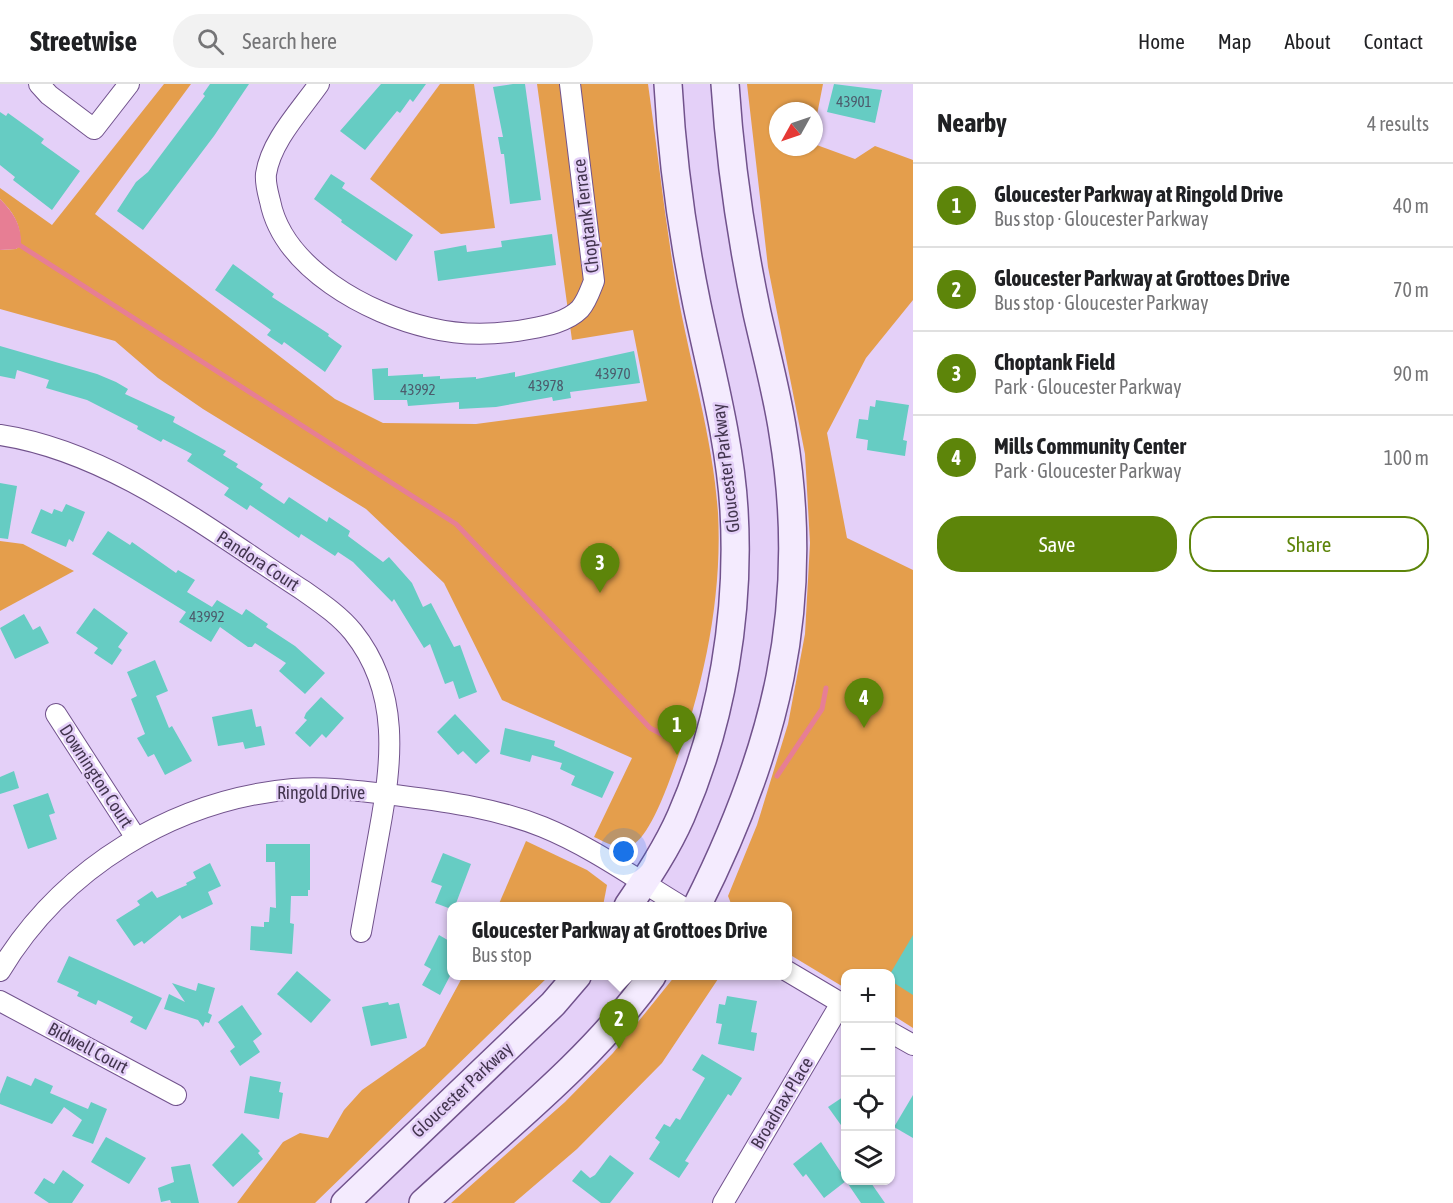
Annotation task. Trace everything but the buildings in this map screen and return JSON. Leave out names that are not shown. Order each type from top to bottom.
[{"type":"main road","name":"Gloucester Parkway","points":[[631,902],[680,818],[700,764],[725,661],[734,594],[733,499],[723,425],[697,302],[683,219],[671,135],[668,84]]},
{"type":"main road","points":[[699,902],[746,800],[766,735],[781,685],[793,592],[790,492],[783,433],[740,225],[732,173],[725,84]]},
{"type":"main road","name":"Gloucester Parkway","points":[[345,1203],[553,1004],[573,980]]},
{"type":"main road","points":[[423,1203],[563,1075],[610,1026],[648,980]]},
{"type":"street","points":[[39,84],[49,95],[94,129],[129,84]]},
{"type":"street","name":"Choptank Terrace","points":[[319,84],[270,158],[266,177],[276,226],[306,265],[367,304],[397,319],[430,328],[486,334],[514,332],[565,319],[579,310],[589,297],[594,281],[570,84]]},
{"type":"street","name":"Pandora Court","points":[[0,435],[61,449],[122,477],[190,518],[333,611],[363,646],[378,675],[387,703],[391,750],[386,794],[361,932]]},
{"type":"street","name":"Downington Court","points":[[56,714],[136,838]]},
{"type":"street","name":"Ringold Drive","points":[[0,971],[28,927],[62,891],[136,838],[208,807],[265,793],[335,789],[493,810],[542,826],[590,850],[675,902]]},
{"type":"street","points":[[792,974],[841,1003]]},
{"type":"street","name":"Bidwell Court","points":[[0,1001],[176,1095]]},
{"type":"street","name":"Broadnax Place","points":[[723,1203],[841,1007]]},
{"type":"street","points":[[895,1034],[913,1045]]},
{"type":"shaded area","points":[[164,84],[191,84],[95,214],[335,399],[383,423],[476,424],[647,401],[633,330],[572,340],[537,84],[648,84],[677,290],[711,457],[718,513],[719,548],[713,618],[690,721],[661,802],[652,821],[635,843],[620,847],[594,837],[632,758],[502,700],[444,583],[366,509],[203,409],[158,378],[115,341],[0,309],[0,250],[16,249],[20,246],[20,232],[16,220],[0,199],[0,188],[52,225]]},
{"type":"shaded area","points":[[440,84],[474,84],[495,228],[441,234],[370,179]]},
{"type":"shaded area","points":[[747,84],[823,84],[819,102],[769,102],[769,156],[823,156],[823,147],[855,159],[875,146],[913,160],[913,300],[866,358],[827,433],[847,538],[913,570],[913,1028],[895,1017],[895,969],[841,969],[841,986],[792,956],[792,902],[730,902],[728,896],[757,825],[788,724],[805,634],[810,543],[805,454],[768,267]]},
{"type":"shaded area","points":[[0,199],[13,215],[18,226],[21,246],[16,249],[0,250]]},
{"type":"shaded area","points":[[0,541],[23,544],[74,571],[0,611]]},
{"type":"shaded area","points":[[526,841],[587,870],[607,885],[604,902],[500,902]]},
{"type":"shaded area","points":[[461,980],[545,980],[315,1203],[237,1203],[283,1142],[300,1133],[328,1138],[344,1110],[362,1090],[425,1046]]},
{"type":"shaded area","points":[[672,980],[717,980],[662,1063],[577,1149],[514,1203],[451,1203],[565,1102],[613,1053]]},
{"type":"waterway","points":[[21,246],[456,524],[650,728],[665,736]]},
{"type":"waterway","points":[[777,776],[822,709],[826,688]]},
{"type":"place","name":"Choptank Field","points":[[600,593]]},
{"type":"place","name":"Mills Community Center","points":[[864,728]]},
{"type":"place","name":"Gloucester Parkway at Ringold Drive","points":[[677,755]]},
{"type":"place","name":"Gloucester Parkway at Grottoes Drive","points":[[619,1049]]}]
